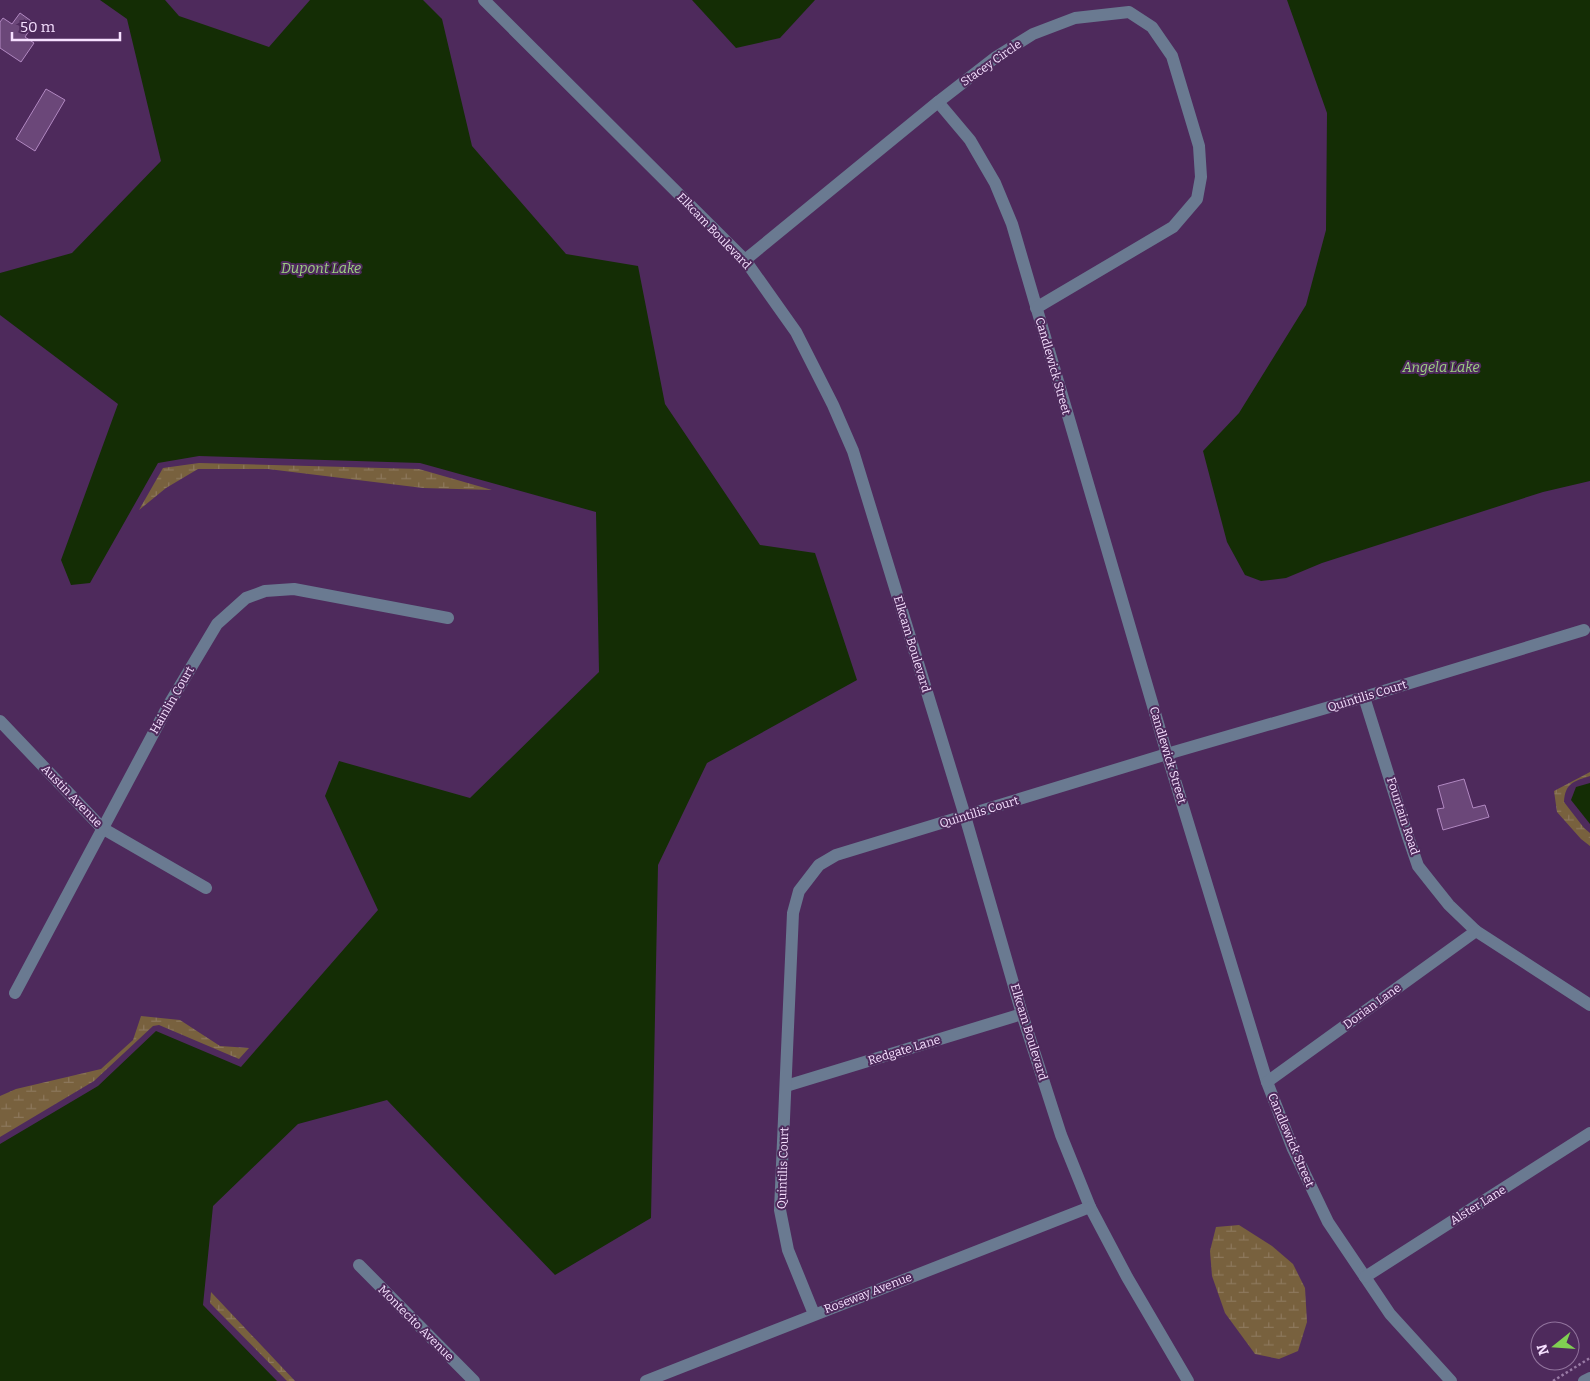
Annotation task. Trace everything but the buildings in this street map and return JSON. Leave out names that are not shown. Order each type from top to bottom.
[{"type":"street","name":"Elkcam Boulevard","points":[[484,0],[745,260],[796,332],[833,405],[853,451],[965,816],[1022,1014],[1061,1135],[1090,1207],[1127,1277],[1188,1381]]},
{"type":"street","name":"Stacey Circle","points":[[745,260],[996,57],[1033,34],[1075,18],[1129,12],[1152,26],[1172,56],[1199,146],[1201,177],[1197,199],[1173,227],[1036,308]]},
{"type":"street","name":"Candlewick Street","points":[[938,102],[970,140],[995,183],[1012,224],[1167,754],[1267,1082],[1293,1149],[1328,1222],[1390,1314],[1451,1381]]},
{"type":"street","name":"Hainlin Court","points":[[15,993],[168,706],[217,624],[246,598],[265,591],[294,588],[448,618]]},
{"type":"street","name":"Quintilis Court","points":[[814,1314],[788,1250],[780,1210],[793,913],[799,891],[819,865],[836,855],[1167,754],[1364,698],[1584,630]]},
{"type":"street","name":"Fountain Road","points":[[1364,698],[1418,866],[1449,906],[1476,931],[1590,1005]]},
{"type":"street","name":"Austin Avenue","points":[[0,721],[102,828],[206,888]]},
{"type":"street","name":"Dorian Lane","points":[[1267,1082],[1476,931]]},
{"type":"street","name":"Redgate Lane","points":[[786,1086],[1022,1014]]},
{"type":"street","name":"Alster Lane","points":[[1365,1276],[1590,1133]]},
{"type":"street","name":"Roseway Avenue","points":[[646,1381],[1090,1207]]},
{"type":"street","name":"Montecito Avenue","points":[[359,1265],[474,1381]]},
{"type":"street","points":[[1584,1381],[1590,1378]]},
{"type":"path","points":[[1553,1381],[1590,1358]]},
{"type":"green space","points":[[199,463],[419,469],[492,490],[423,488],[268,469],[198,469],[166,488],[139,510],[163,468]]},
{"type":"green space","points":[[1590,772],[1590,776],[1575,781],[1568,787],[1564,802],[1590,833],[1590,846],[1581,839],[1557,812],[1554,791]]},
{"type":"green space","points":[[141,1016],[180,1020],[220,1046],[249,1048],[239,1059],[159,1025],[153,1026],[94,1081],[0,1137],[0,1096],[16,1089],[101,1069],[133,1040]]},
{"type":"green space","points":[[1239,1225],[1272,1246],[1293,1264],[1305,1288],[1307,1322],[1298,1351],[1279,1359],[1255,1354],[1225,1313],[1212,1276],[1210,1251],[1216,1227]]},
{"type":"green space","points":[[211,1292],[295,1381],[287,1381],[210,1303]]},
{"type":"water","name":"Dupont Lake","points":[[100,0],[165,0],[179,16],[269,47],[310,0],[423,0],[442,19],[472,146],[566,254],[638,266],[665,404],[760,545],[815,553],[857,680],[707,763],[658,865],[651,1218],[555,1275],[387,1100],[298,1124],[213,1206],[203,1305],[277,1381],[0,1381],[0,1144],[98,1086],[156,1031],[241,1067],[378,910],[325,796],[339,761],[470,798],[599,672],[596,512],[420,463],[199,456],[158,463],[90,583],[71,585],[61,560],[118,404],[0,315],[0,273],[72,253],[161,161],[127,19]]},
{"type":"water","points":[[692,0],[815,0],[780,38],[736,48]]},
{"type":"water","name":"Angela Lake","points":[[1287,0],[1590,0],[1590,481],[1543,492],[1322,563],[1286,578],[1261,581],[1245,575],[1227,542],[1203,451],[1239,413],[1306,305],[1326,230],[1327,113]]},
{"type":"water","points":[[1590,783],[1590,824],[1571,800],[1576,787]]}]
